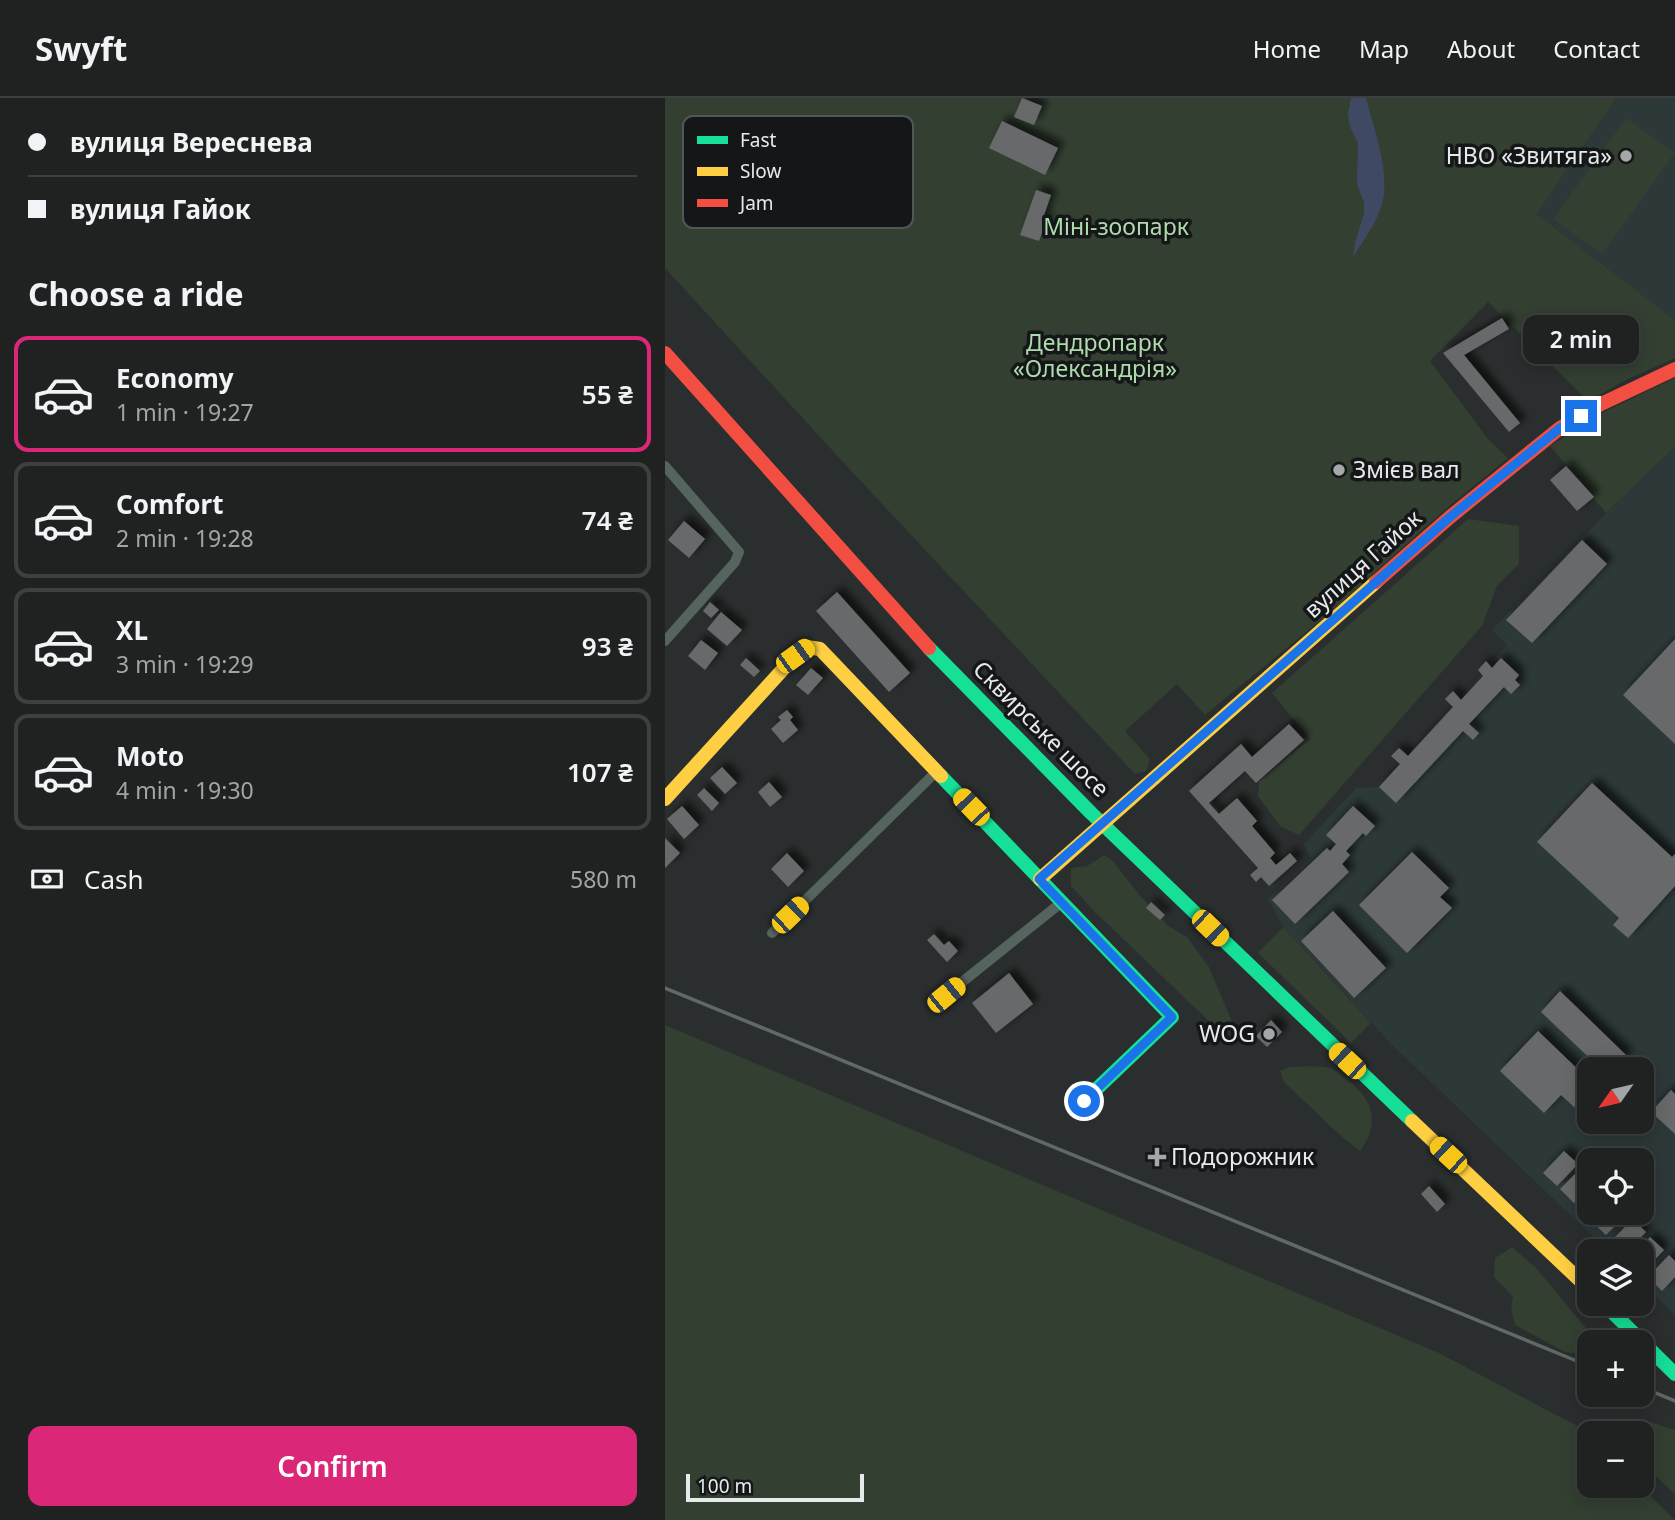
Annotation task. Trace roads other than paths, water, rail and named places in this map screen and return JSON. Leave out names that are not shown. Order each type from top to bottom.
[{"type":"street","name":"Сквирське шосе","points":[[665,353],[909,626],[1020,743],[1331,1046],[1577,1278]]},
{"type":"street","name":"вулиця Гайок","points":[[1039,879],[1450,517],[1525,456],[1570,422],[1601,404],[1675,369]]},
{"type":"street","points":[[665,466],[739,552],[735,562],[665,641]]},
{"type":"street","points":[[665,799],[795,656],[807,647],[820,649],[1172,1017],[1084,1101]]},
{"type":"street","points":[[772,933],[937,771]]},
{"type":"street","points":[[946,995],[1062,902]]},
{"type":"street","points":[[1616,1316],[1675,1374]]},
{"type":"water","points":[[1351,98],[1366,98],[1381,154],[1384,184],[1377,216],[1353,257],[1364,213],[1364,202],[1357,185],[1358,143],[1350,127],[1348,114]]},
{"type":"railway","points":[[665,988],[1577,1361]]},
{"type":"railway","points":[[1654,1392],[1675,1401]]},
{"type":"place","name":"НВО «Звитяга»","points":[[1626,156]]},
{"type":"place","name":"Змієв вал","points":[[1339,470]]},
{"type":"place","name":"WOG","points":[[1269,1034]]},
{"type":"place","name":"Подорожник","points":[[1157,1157]]},
{"type":"park label","name":"Міні-зоопарк","points":[[1116,227]]},
{"type":"park label","name":"Дендропарк «Олександрія»","points":[[1095,356]]}]
